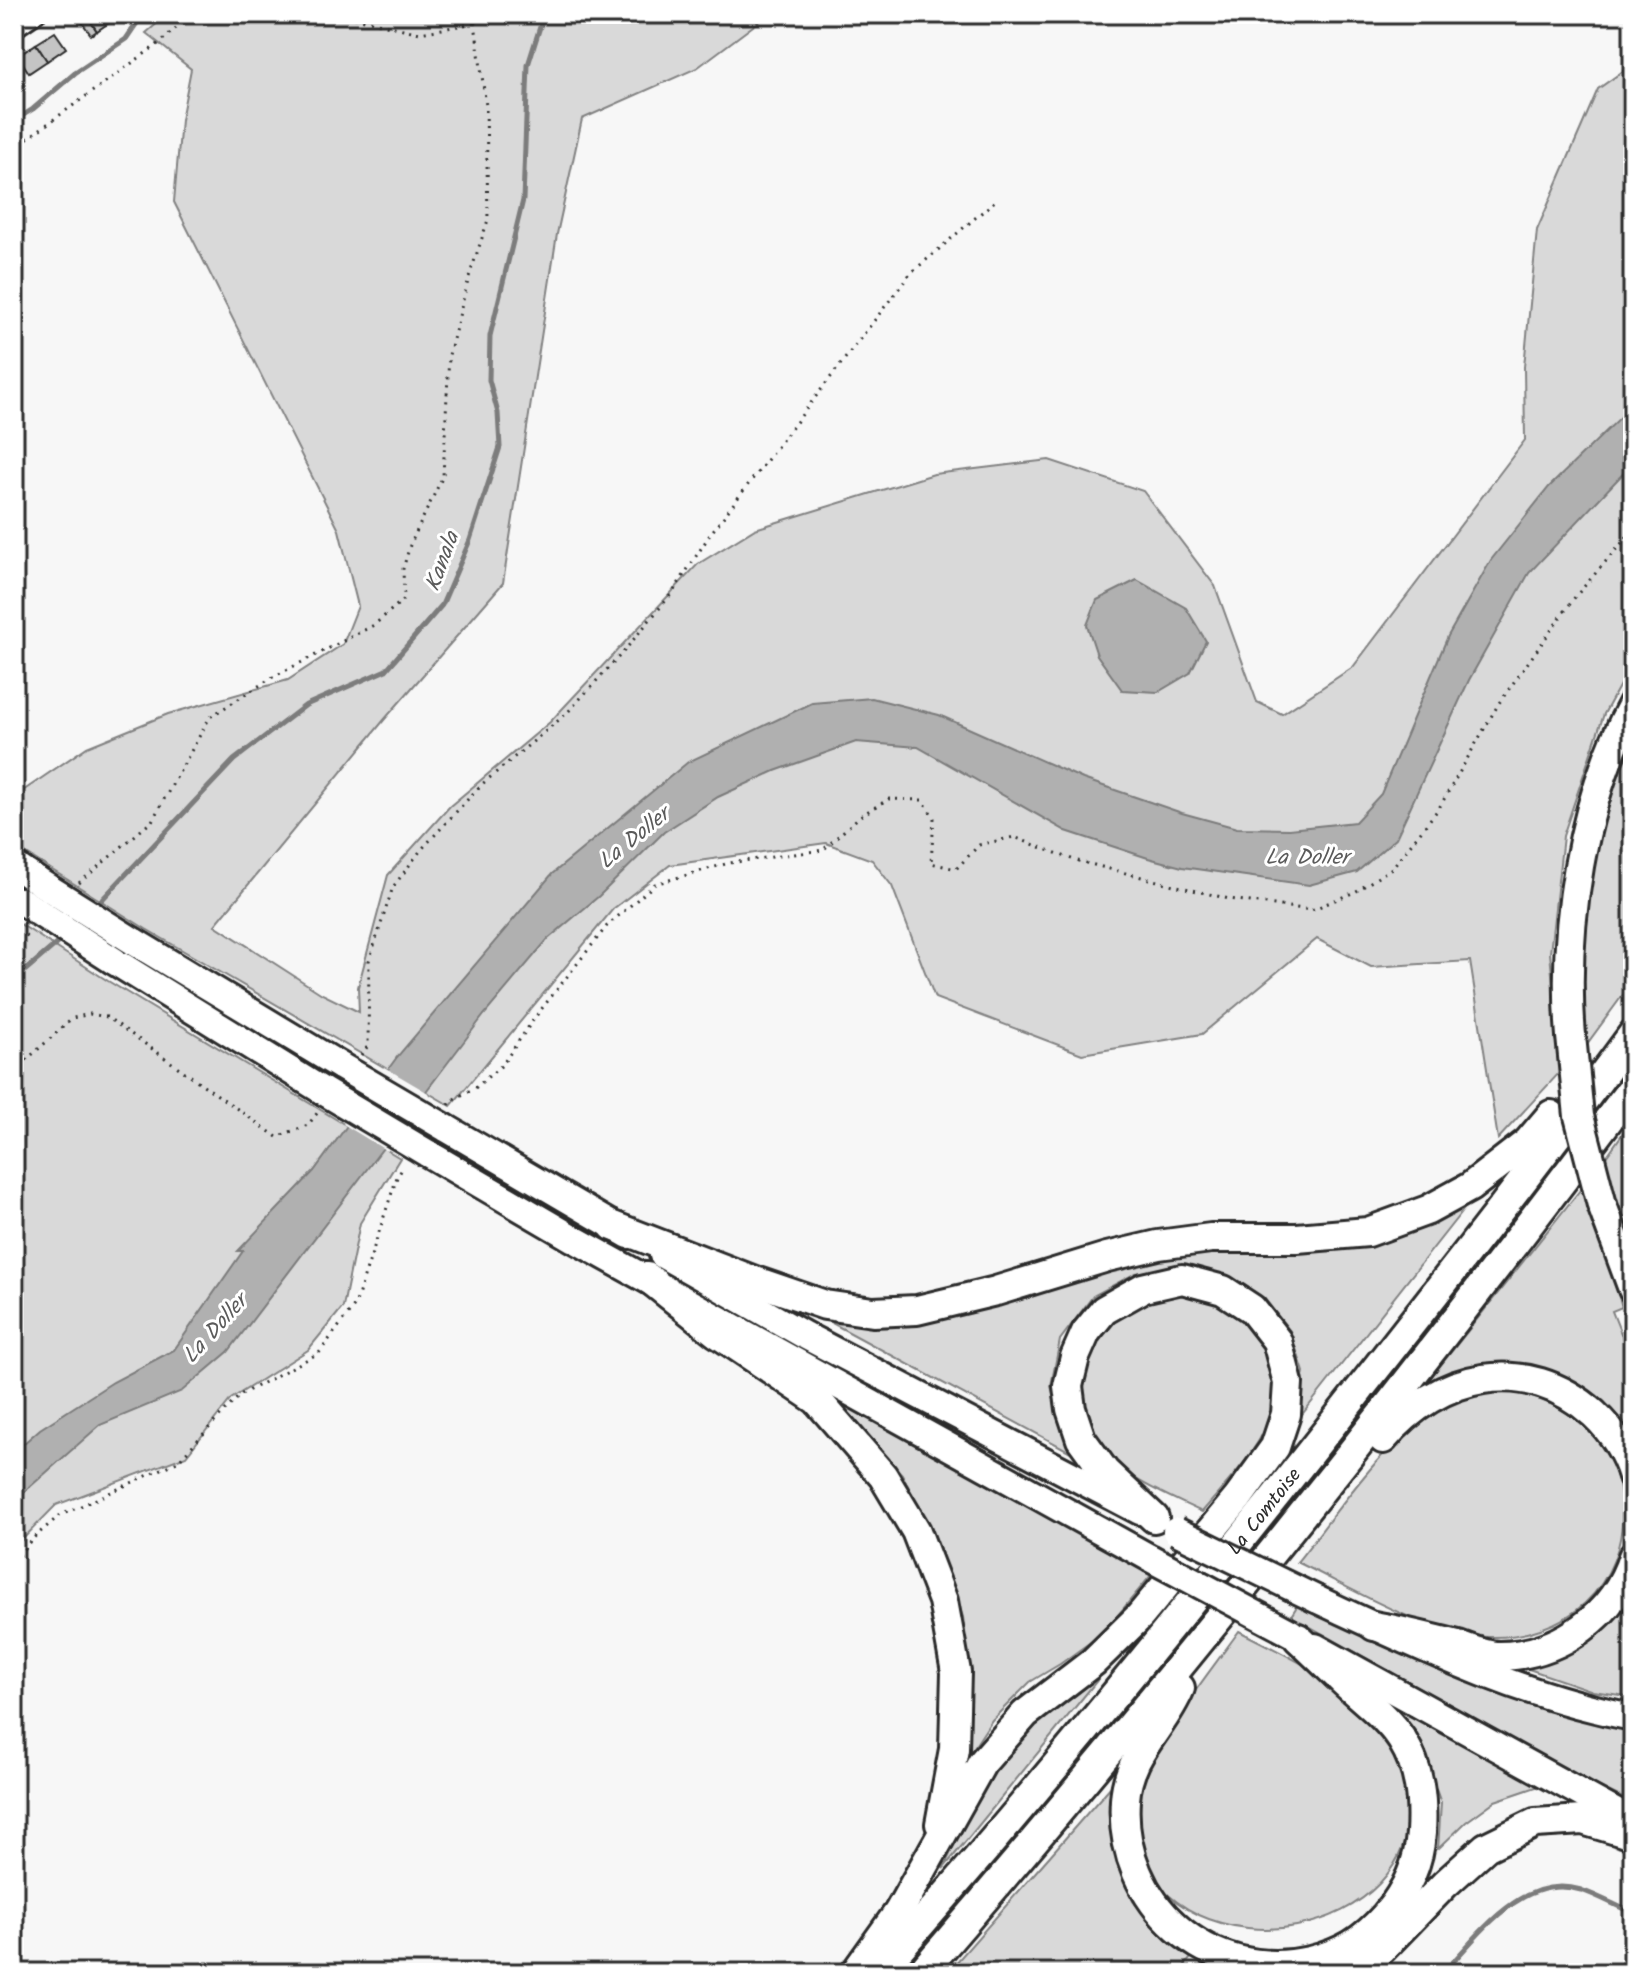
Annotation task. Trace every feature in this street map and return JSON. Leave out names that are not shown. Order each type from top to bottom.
[{"type":"highway","points":[[1633,704],[1600,781],[1582,856],[1571,926],[1567,990],[1579,1116],[1602,1205],[1633,1289]]},
{"type":"highway","points":[[14,865],[133,941],[351,1062],[613,1226],[804,1335],[1165,1524],[1374,1626],[1489,1676],[1586,1708],[1633,1717]]},
{"type":"highway","points":[[18,899],[416,1158],[647,1277],[1150,1558],[1633,1822]]},
{"type":"highway","name":"La Comtoise","points":[[878,1973],[1186,1609],[1512,1195],[1633,1034]]},
{"type":"highway","points":[[613,1226],[825,1305],[873,1312],[917,1310],[1158,1245],[1211,1238],[1297,1238],[1368,1232],[1428,1210],[1470,1187],[1528,1142],[1559,1105],[1610,1066]]},
{"type":"highway","name":"La Comtoise","points":[[921,1973],[1188,1656],[1342,1466],[1633,1087]]},
{"type":"highway","points":[[647,1277],[717,1333],[817,1400],[883,1476],[916,1531],[943,1601],[956,1672],[954,1749],[935,1850]]},
{"type":"highway","points":[[855,1973],[898,1913],[982,1763],[1025,1714],[1093,1662],[1140,1616],[1238,1498],[1275,1447],[1286,1414],[1288,1383],[1277,1341],[1252,1309],[1223,1290],[1182,1279],[1143,1288],[1104,1310],[1086,1332],[1075,1357],[1068,1386],[1071,1409],[1081,1439],[1105,1472],[1165,1524]]},
{"type":"highway","points":[[1342,1466],[1370,1455],[1398,1420],[1438,1393],[1462,1383],[1512,1377],[1561,1391],[1584,1405],[1604,1424],[1620,1446],[1633,1476]]},
{"type":"highway","points":[[1374,1626],[1413,1633],[1497,1656],[1530,1651],[1558,1642],[1600,1614],[1618,1592],[1633,1557]]},
{"type":"highway","points":[[1188,1656],[1180,1691],[1136,1756],[1128,1780],[1124,1801],[1131,1854],[1143,1886],[1161,1913],[1183,1934],[1208,1951],[1243,1963],[1290,1965],[1335,1955],[1369,1934],[1401,1896],[1420,1855],[1423,1804],[1418,1777],[1403,1742],[1381,1713],[1294,1636]]},
{"type":"highway","points":[[1340,1973],[1379,1952],[1486,1847],[1535,1823],[1583,1820],[1633,1835]]},
{"type":"street","points":[[14,29],[36,14]]},
{"type":"path","points":[[14,148],[157,45],[192,14]]},
{"type":"path","points":[[339,14],[420,33],[475,23],[489,14]]},
{"type":"path","points":[[71,891],[152,821],[210,717],[273,677],[374,625],[404,599],[403,569],[410,545],[443,476],[449,355],[488,220],[486,106],[475,23]]},
{"type":"path","points":[[351,1062],[368,1046],[369,961],[393,887],[421,850],[481,785],[566,714],[624,651],[673,592],[711,533],[910,274],[996,200]]},
{"type":"path","points":[[445,1120],[452,1100],[475,1088],[502,1065],[536,1016],[607,926],[655,884],[729,863],[823,850],[860,816],[889,799],[923,800],[934,818],[931,863],[956,869],[979,845],[1014,837],[1074,860],[1229,899],[1311,910],[1355,892],[1392,868],[1439,808],[1499,703],[1575,597],[1633,530]]},
{"type":"path","points":[[14,948],[31,931]]},
{"type":"path","points":[[14,1071],[73,1018],[90,1014],[107,1017],[277,1137],[308,1125],[324,1097]]},
{"type":"path","points":[[14,1562],[31,1540],[59,1516],[177,1462],[240,1395],[319,1353],[355,1305],[397,1177],[416,1158]]},
{"type":"shaded area","points":[[168,14],[769,14],[697,68],[582,119],[557,234],[503,583],[384,720],[215,925],[322,994],[359,1012],[358,987],[388,875],[450,806],[550,722],[698,564],[755,529],[934,474],[1049,460],[1143,491],[1215,586],[1257,702],[1282,714],[1353,667],[1525,440],[1524,367],[1537,230],[1598,89],[1633,64],[1633,661],[1604,714],[1563,836],[1550,953],[1561,1071],[1498,1139],[1470,961],[1371,967],[1317,939],[1202,1034],[1082,1054],[935,998],[892,886],[872,860],[826,843],[670,865],[613,909],[451,1106],[146,929],[14,846],[14,797],[87,747],[168,714],[288,680],[343,644],[358,606],[339,530],[174,202],[181,120],[191,69],[146,33]]},
{"type":"shaded area","points":[[1633,735],[1633,981],[1584,1048],[1580,961],[1590,867],[1603,812]]},
{"type":"shaded area","points":[[14,920],[108,981],[400,1158],[360,1223],[343,1307],[308,1350],[231,1399],[186,1456],[56,1505],[14,1548]]},
{"type":"shaded area","points":[[1633,1119],[1633,1250],[1604,1160]]},
{"type":"shaded area","points":[[1584,1185],[1622,1307],[1612,1311],[1633,1364],[1633,1447],[1623,1428],[1595,1398],[1577,1386],[1538,1370],[1488,1366],[1424,1386]]},
{"type":"shaded area","points":[[1475,1195],[1293,1426],[1304,1372],[1290,1331],[1264,1298],[1231,1277],[1189,1266],[1136,1273],[1093,1296],[1060,1340],[1051,1386],[1062,1426],[1078,1456],[832,1323],[901,1325],[975,1310],[1152,1257],[1223,1250]]},
{"type":"shaded area","points":[[1199,1292],[1234,1308],[1248,1322],[1265,1348],[1275,1393],[1268,1423],[1255,1447],[1202,1512],[1144,1484],[1105,1454],[1087,1425],[1080,1389],[1086,1353],[1107,1321],[1122,1308],[1149,1296]]},
{"type":"shaded area","points":[[1505,1391],[1543,1401],[1578,1420],[1597,1438],[1610,1460],[1619,1484],[1621,1535],[1614,1560],[1602,1583],[1585,1603],[1565,1618],[1528,1633],[1502,1637],[1466,1635],[1391,1609],[1297,1562],[1365,1475],[1404,1433],[1424,1417],[1459,1398]]},
{"type":"shaded area","points":[[825,1392],[1153,1573],[1103,1633],[1030,1682],[992,1720],[963,1764],[970,1676],[963,1617],[937,1543],[902,1474]]},
{"type":"shaded area","points":[[1633,1589],[1633,1697],[1593,1691],[1508,1662],[1590,1638],[1626,1603]]},
{"type":"shaded area","points":[[1299,1603],[1508,1697],[1633,1722],[1633,1803],[1581,1778],[1291,1616]]},
{"type":"shaded area","points":[[1239,1631],[1329,1680],[1360,1706],[1376,1724],[1389,1747],[1408,1800],[1403,1846],[1379,1884],[1342,1911],[1297,1926],[1248,1928],[1200,1915],[1159,1886],[1140,1833],[1137,1803],[1143,1769]]},
{"type":"shaded area","points":[[1130,1640],[943,1869],[979,1793],[1009,1751]]},
{"type":"shaded area","points":[[1384,1697],[1539,1786],[1495,1801],[1466,1822],[1438,1849],[1441,1803],[1421,1749]]},
{"type":"shaded area","points":[[1112,1785],[1112,1848],[1133,1901],[1166,1940],[1191,1958],[1181,1970],[947,1973]]},
{"type":"water","name":"La Doller","points":[[1633,405],[1633,463],[1529,573],[1469,680],[1396,838],[1357,872],[1309,885],[1182,867],[1148,858],[1066,831],[918,747],[856,742],[775,771],[718,797],[664,832],[599,896],[548,939],[484,1015],[228,1352],[182,1391],[100,1425],[14,1501],[14,1452],[40,1429],[113,1382],[174,1350],[243,1251],[238,1251],[314,1171],[397,1057],[552,874],[688,762],[812,703],[872,698],[939,715],[1083,779],[1237,828],[1289,829],[1355,822],[1381,794],[1448,636],[1491,560],[1549,487]]},
{"type":"water","points":[[1137,580],[1186,608],[1206,641],[1190,673],[1158,692],[1122,690],[1097,655],[1087,625],[1097,600]]},
{"type":"pier","points":[[384,1067],[430,1094],[387,1151],[343,1124]]},
{"type":"building","points":[[86,14],[97,31],[91,35],[79,18]]},
{"type":"building","points":[[86,14],[118,14],[119,16],[97,31]]},
{"type":"building","points":[[55,32],[66,48],[47,61],[36,44]]},
{"type":"building","points":[[36,44],[47,61],[29,73],[18,56]]},
{"type":"waterway","points":[[14,121],[75,73],[126,39],[143,14]]},
{"type":"waterway","name":"Kanala","points":[[95,907],[234,760],[306,705],[386,670],[442,605],[470,540],[500,447],[498,413],[489,380],[490,336],[523,200],[528,65],[544,14]]},
{"type":"waterway","name":"Kanala","points":[[14,980],[62,939]]},
{"type":"waterway","points":[[1443,1973],[1503,1911],[1539,1890],[1560,1887],[1581,1890],[1633,1913]]}]
